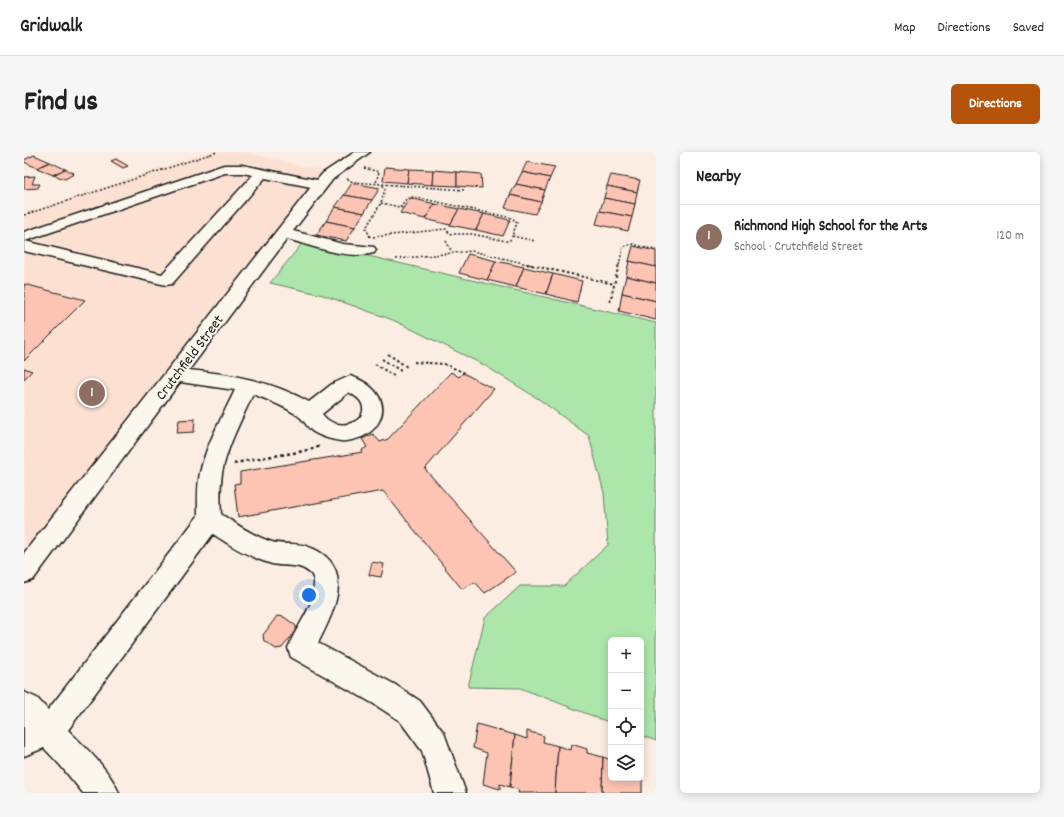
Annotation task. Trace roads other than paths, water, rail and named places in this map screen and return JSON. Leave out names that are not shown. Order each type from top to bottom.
[{"type":"street","name":"Crutchfield Street","points":[[24,572],[320,185],[337,170],[362,159]]},
{"type":"street","points":[[24,237],[224,169],[235,168],[320,185]]},
{"type":"street","points":[[24,246],[166,280],[262,173]]},
{"type":"street","points":[[283,233],[343,249],[368,242]]},
{"type":"street","points":[[175,375],[227,381],[267,391],[310,413]]},
{"type":"street","points":[[37,737],[210,519],[208,494],[212,468],[247,386]]},
{"type":"street","points":[[210,519],[244,540],[272,553],[306,557],[318,563],[327,578],[326,594],[318,615],[300,648],[384,694],[410,711],[434,743],[450,793]]},
{"type":"street","points":[[24,706],[27,708],[37,737],[71,754],[103,793]]},
{"type":"place","name":"Richmond High School for the Arts","points":[[92,393]]}]
